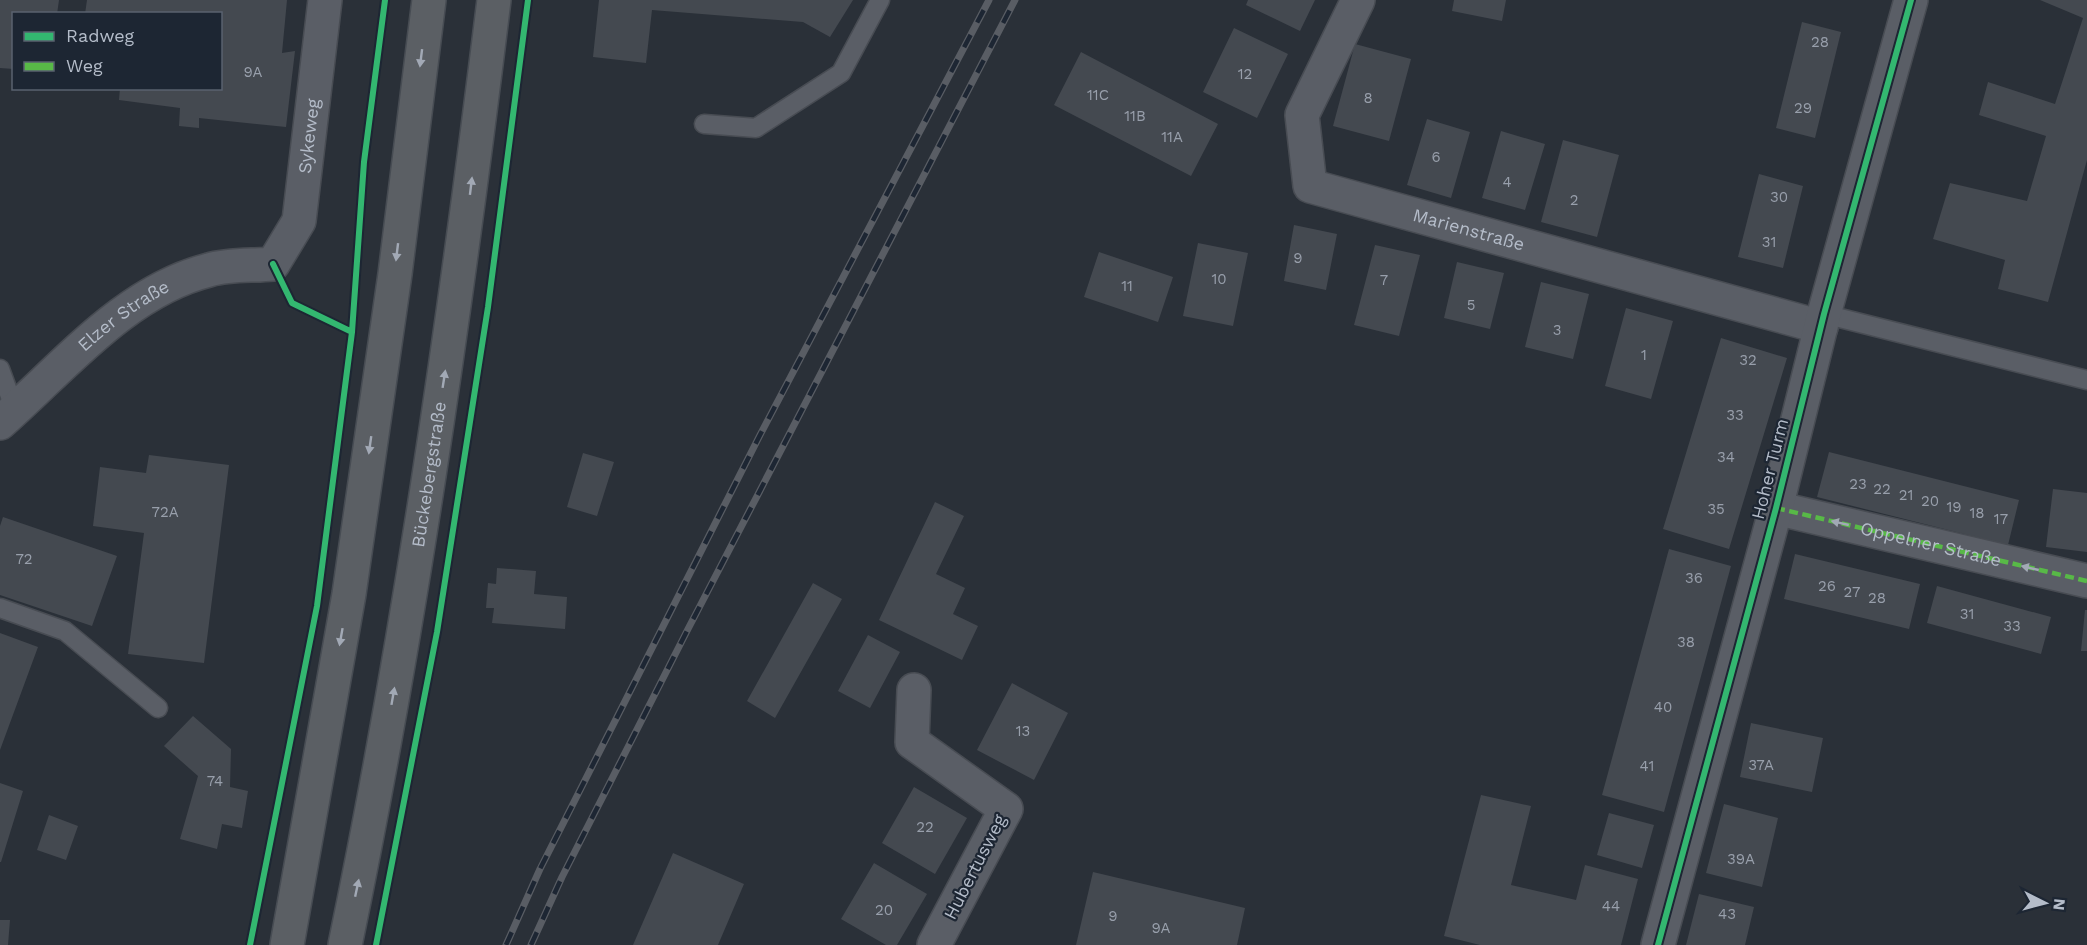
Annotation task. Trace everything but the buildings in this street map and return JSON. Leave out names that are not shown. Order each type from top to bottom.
[{"type":"highway","points":[[287,945],[349,594],[395,274],[429,0]]},
{"type":"highway","name":"Bückebergstraße","points":[[345,945],[373,810],[410,597],[460,278],[494,0]]},
{"type":"street","name":"Sykeweg","points":[[273,264],[299,221],[325,0]]},
{"type":"street","name":"Marienstraße","points":[[1358,0],[1302,115],[1310,186],[1822,321]]},
{"type":"street","name":"Hoher Turm","points":[[1658,945],[1776,508],[1822,321],[1911,0]]},
{"type":"street","name":"Elzer Straße","points":[[7,417],[111,324],[160,288],[210,269],[273,264]]},
{"type":"street","name":"Oppelner Straße","points":[[1776,508],[2087,581]]},
{"type":"street","name":"Hubertusweg","points":[[914,690],[912,742],[1006,809],[934,945]]},
{"type":"lane","points":[[704,124],[756,128],[842,73],[880,0]]},
{"type":"lane","points":[[1822,321],[2087,380]]},
{"type":"lane","points":[[0,369],[7,417]]},
{"type":"lane","points":[[0,608],[65,631],[158,708]]},
{"type":"railway","points":[[506,945],[540,869],[760,435],[989,0]]},
{"type":"railway","points":[[531,945],[562,877],[688,629],[1015,0]]},
{"type":"marked path","points":[[1776,508],[2087,581]]},
{"type":"cycle path","points":[[250,945],[317,606],[352,332],[364,162],[385,0]]},
{"type":"cycle path","points":[[376,945],[437,632],[488,307],[528,0]]},
{"type":"cycle path","points":[[1658,945],[1776,508],[1824,314],[1911,0]]},
{"type":"cycle path","points":[[273,264],[292,303],[352,332]]}]
